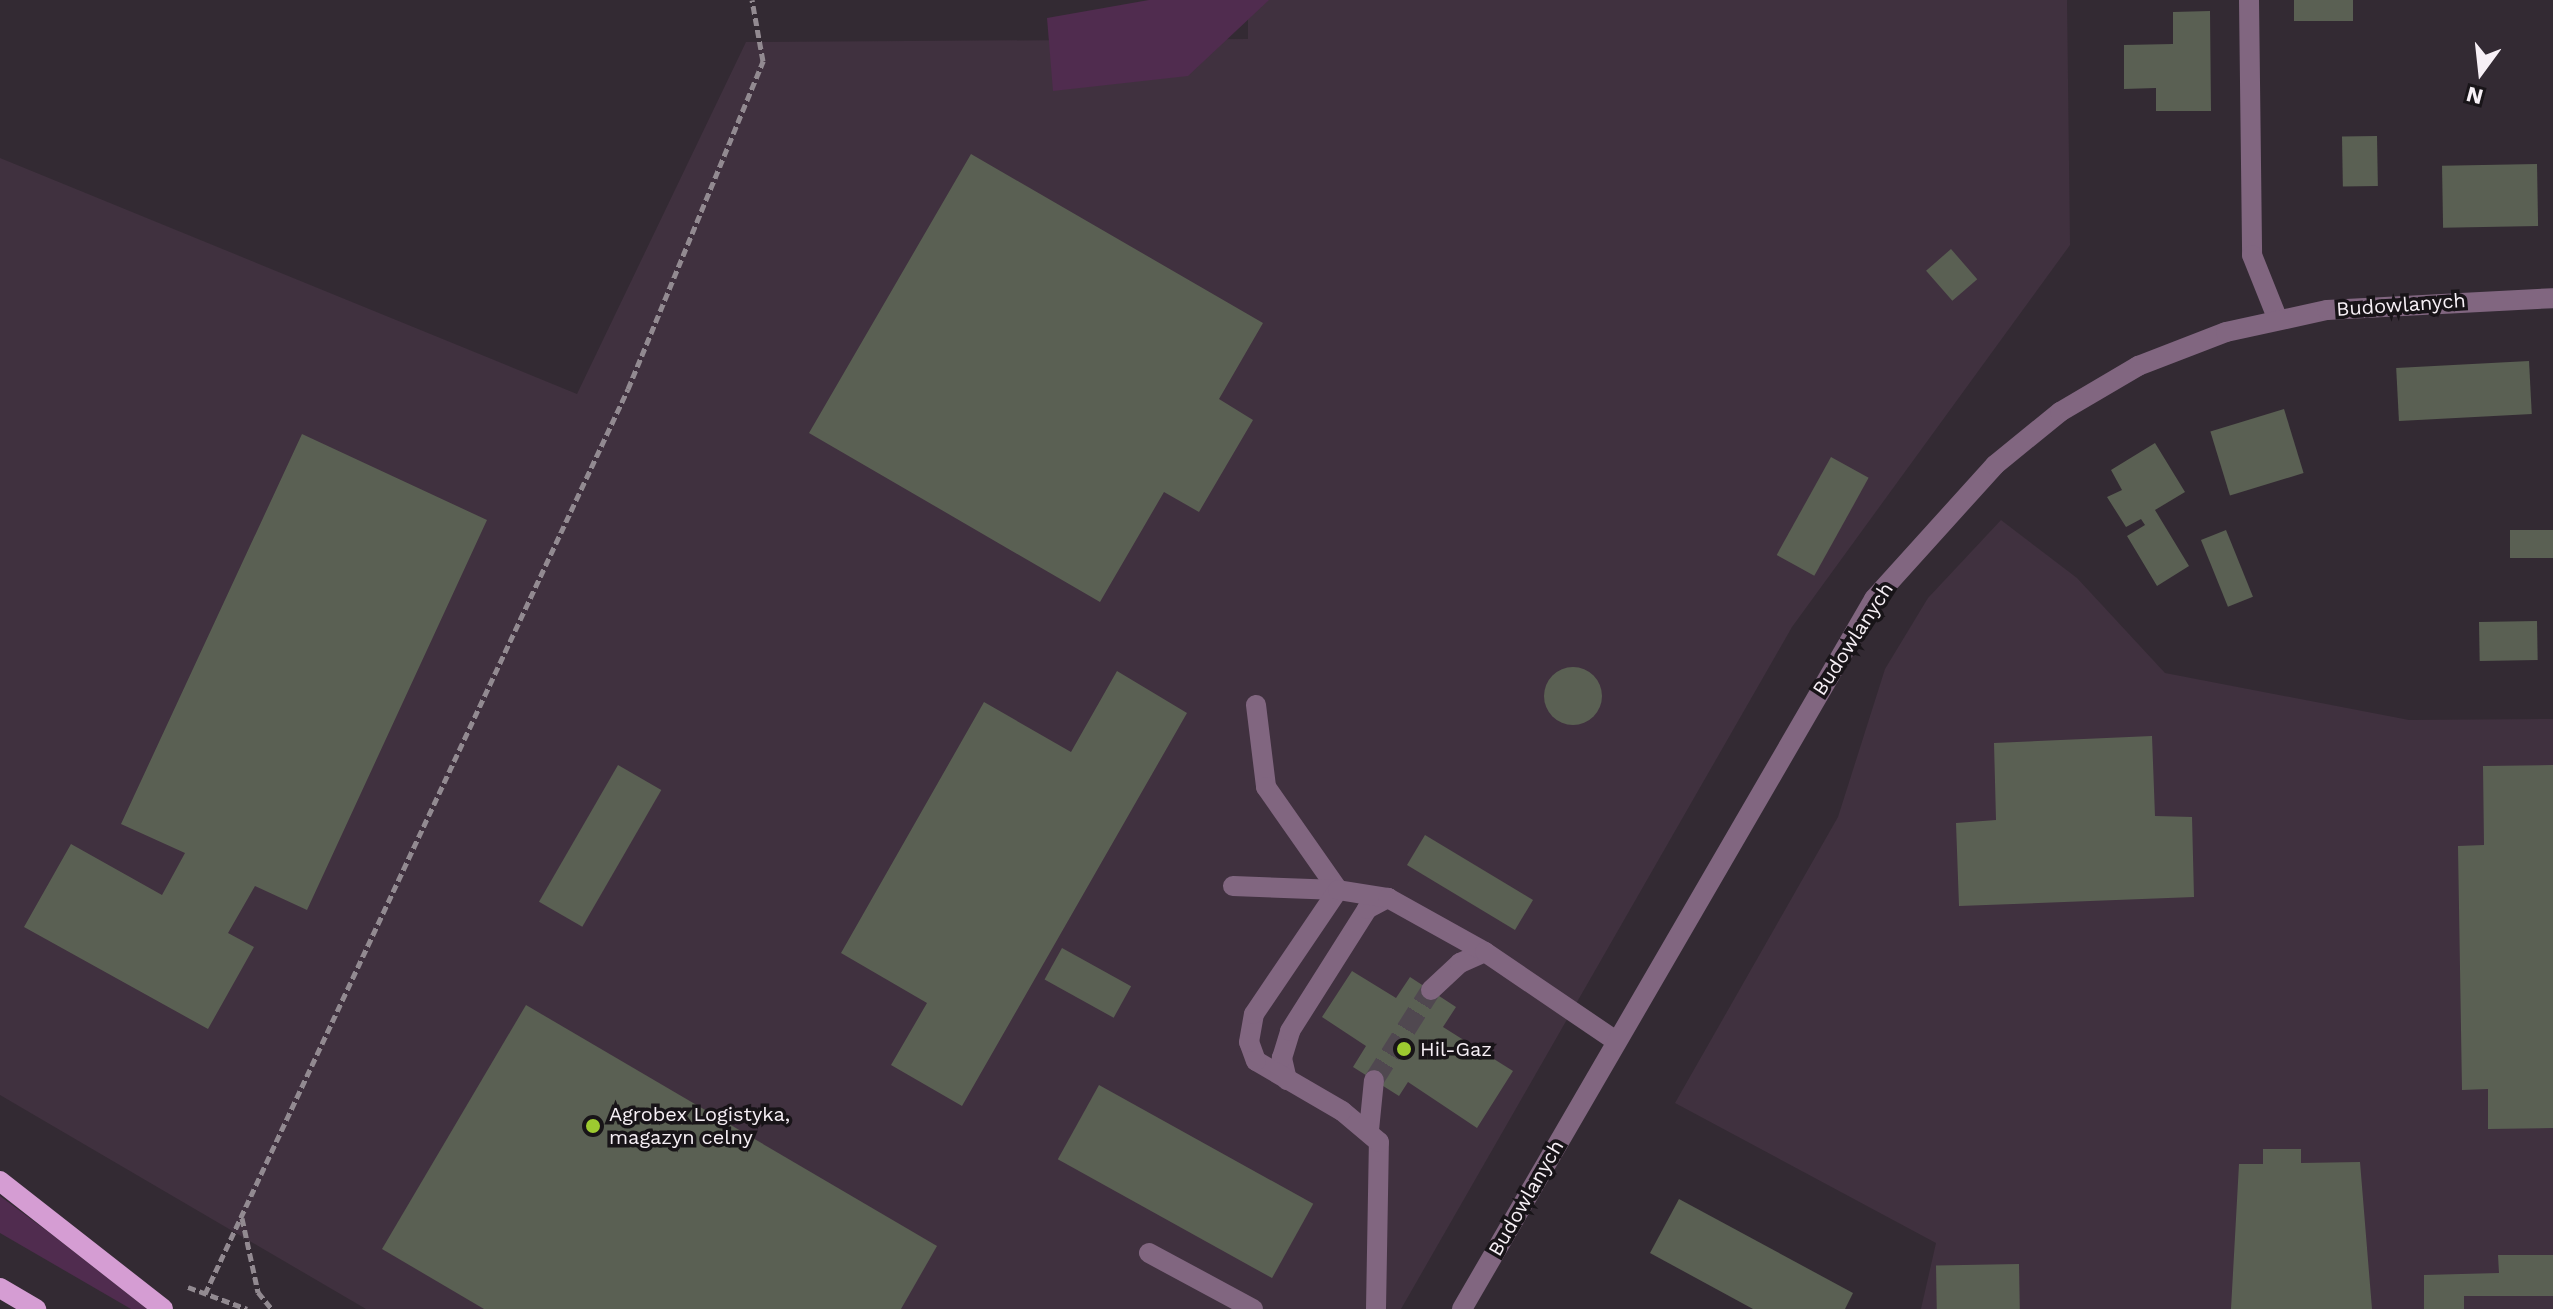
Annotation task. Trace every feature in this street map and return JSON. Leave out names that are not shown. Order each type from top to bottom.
[{"type":"main road","points":[[0,1181],[163,1309]]},
{"type":"main road","points":[[0,1288],[36,1309]]},
{"type":"street","points":[[2249,0],[2252,255],[2278,320]]},
{"type":"street","name":"Budowlanych","points":[[1462,1309],[1874,599],[1935,525],[2060,412],[2138,366],[2278,320],[2341,308],[2553,298]]},
{"type":"street","points":[[1256,705],[1266,787],[1338,890]]},
{"type":"street","points":[[1233,886],[1338,890],[1388,898],[1485,952],[1616,1041]]},
{"type":"street","points":[[1338,890],[1252,1021],[1256,1061],[1369,1130]]},
{"type":"street","points":[[1287,1080],[1282,1058],[1290,1031],[1367,909],[1388,898]]},
{"type":"street","points":[[1431,990],[1485,952]]},
{"type":"street","points":[[1374,1080],[1369,1130],[1380,1154],[1376,1309]]},
{"type":"street","points":[[1149,1253],[1253,1309]]},
{"type":"path","points":[[247,1309],[205,1294],[628,389],[763,61],[752,0]]},
{"type":"path","points":[[242,1218],[258,1292],[272,1309]]},
{"type":"shaded area","points":[[1149,0],[1269,0],[1188,76],[1053,91],[1047,18]]},
{"type":"shaded area","points":[[1248,0],[2067,0],[2070,245],[1792,627],[1401,1309],[366,1309],[0,1095],[0,158],[577,394],[746,42],[1248,39]]},
{"type":"shaded area","points":[[2001,520],[2077,578],[2165,673],[2409,720],[2553,719],[2553,1309],[1921,1309],[1936,1243],[1675,1103],[1838,817],[1885,669],[1928,598]]},
{"type":"shaded area","points":[[0,1196],[147,1309],[131,1309],[0,1233]]},
{"type":"building","points":[[2294,0],[2353,0],[2353,21],[2294,21]]},
{"type":"building","points":[[2210,11],[2211,111],[2156,111],[2156,88],[2124,89],[2124,45],[2173,44],[2173,12]]},
{"type":"building","points":[[2377,136],[2378,186],[2343,187],[2342,137]]},
{"type":"building","points":[[971,154],[1263,323],[1219,399],[1253,420],[1199,512],[1164,492],[1100,602],[809,433]]},
{"type":"building","points":[[2537,164],[2538,226],[2443,228],[2442,166]]},
{"type":"building","points":[[1951,249],[1977,279],[1952,301],[1926,271]]},
{"type":"building","points":[[2529,361],[2532,414],[2399,421],[2396,368]]},
{"type":"building","points":[[2284,409],[2304,473],[2230,496],[2210,432]]},
{"type":"building","points":[[302,434],[487,520],[307,910],[255,886],[228,933],[254,947],[208,1029],[24,927],[71,844],[162,895],[185,853],[121,824]]},
{"type":"building","points":[[2155,443],[2185,492],[2155,510],[2189,566],[2157,586],[2127,536],[2145,525],[2141,519],[2126,527],[2107,497],[2122,490],[2111,470]]},
{"type":"building","points":[[1831,457],[1869,478],[1814,576],[1777,555]]},
{"type":"building","points":[[2226,530],[2253,597],[2228,607],[2201,540]]},
{"type":"building","points":[[2510,530],[2553,530],[2553,558],[2510,558]]},
{"type":"building","points":[[2537,621],[2538,660],[2480,661],[2479,622]]},
{"type":"building","points":[[1573,667],[1594,675],[1602,696],[1594,717],[1573,725],[1552,717],[1544,696],[1552,675]]},
{"type":"building","points":[[1117,671],[1187,713],[962,1106],[891,1065],[927,1003],[841,953],[984,702],[1071,752]]},
{"type":"building","points":[[2152,736],[2155,816],[2192,817],[2194,897],[1959,906],[1956,823],[1996,820],[1994,743]]},
{"type":"building","points":[[618,765],[661,790],[582,927],[539,902]]},
{"type":"building","points":[[2553,765],[2553,1128],[2488,1129],[2488,1089],[2462,1090],[2458,846],[2484,845],[2483,766]]},
{"type":"building","points":[[1425,835],[1533,900],[1515,930],[1407,865]]},
{"type":"building","points":[[1062,948],[1131,986],[1114,1018],[1045,979]]},
{"type":"building","points":[[1352,971],[1396,998],[1410,977],[1456,1007],[1443,1027],[1513,1071],[1477,1128],[1408,1082],[1399,1096],[1353,1067],[1366,1046],[1322,1017]]},
{"type":"building","name":"Agrobex Logistyka, magazyn celny","points":[[526,1005],[937,1246],[901,1309],[484,1309],[382,1249]]},
{"type":"building","points":[[1099,1085],[1313,1204],[1272,1278],[1058,1159]]},
{"type":"building","points":[[2263,1149],[2301,1149],[2301,1163],[2360,1162],[2372,1309],[2231,1309],[2239,1164],[2263,1164]]},
{"type":"building","points":[[1679,1199],[1853,1293],[1845,1309],[1753,1309],[1650,1253]]},
{"type":"building","points":[[2498,1255],[2553,1255],[2553,1296],[2464,1296],[2464,1309],[2424,1309],[2424,1275],[2499,1273]]},
{"type":"building","points":[[2019,1264],[2020,1309],[1937,1309],[1936,1265]]},
{"type":"tunnel","points":[[1374,1080],[1431,990]]},
{"type":"place","name":"Hil-Gaz","points":[[1404,1049]]},
{"type":"place","name":"Agrobex Logistyka, magazyn celny","points":[[593,1126]]}]
